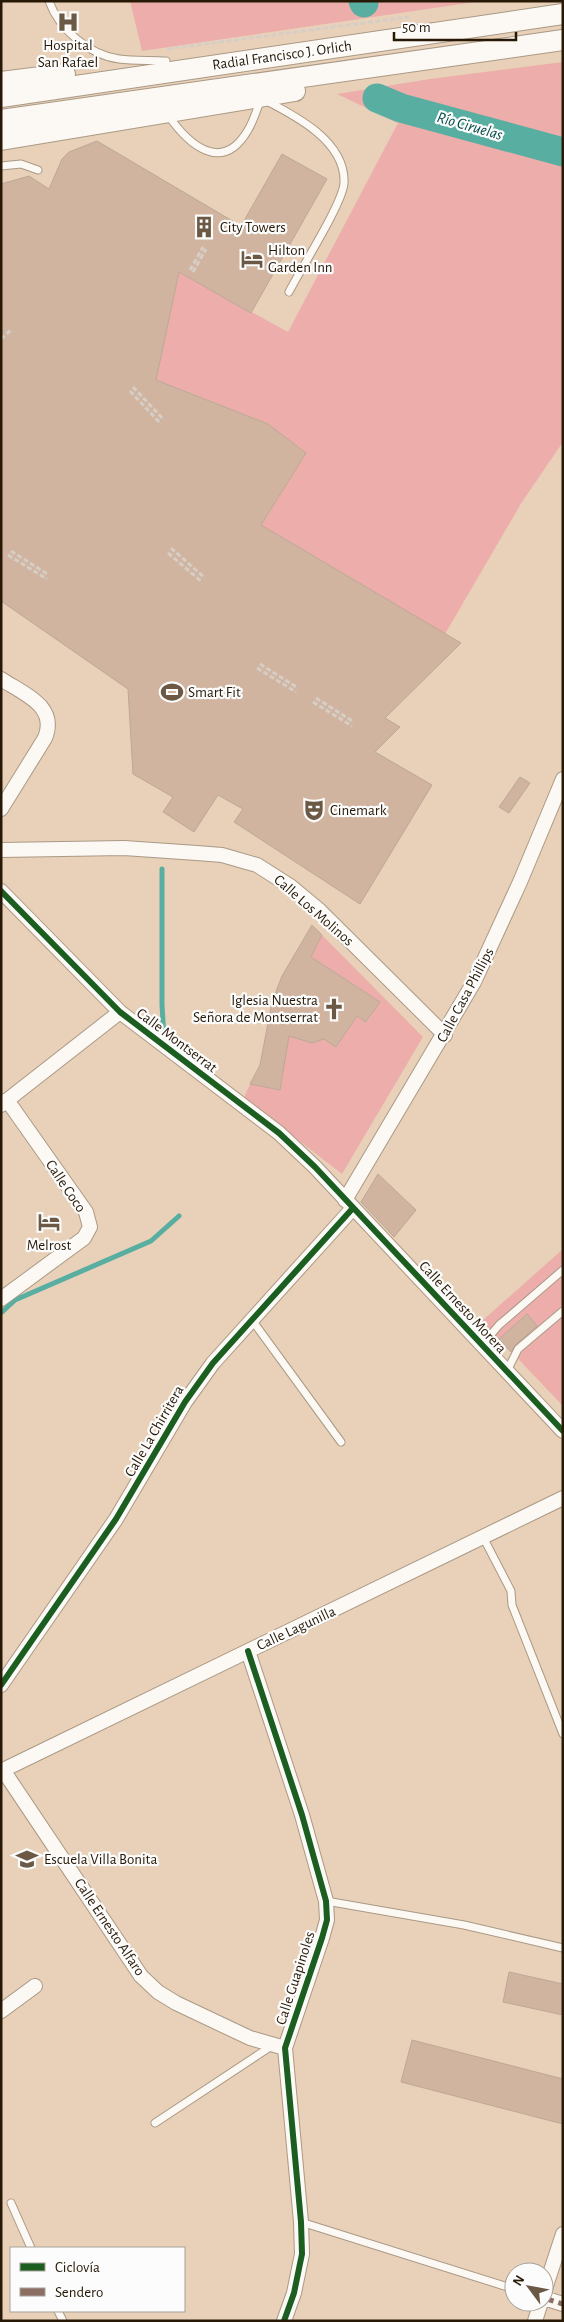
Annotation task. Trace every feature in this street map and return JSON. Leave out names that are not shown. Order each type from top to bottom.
[{"type":"main road","name":"Radial Francisco J. Orlich","points":[[1,96],[563,14]]},
{"type":"main road","points":[[1,82],[164,55],[356,32],[431,34]]},
{"type":"main road","name":"Radial Francisco J. Orlich","points":[[1,120],[563,40]]},
{"type":"main road","points":[[1,140],[261,98],[378,74],[434,59]]},
{"type":"street","points":[[1,679],[43,708],[48,716],[49,728],[45,738],[1,809]]},
{"type":"street","name":"Calle Casa Phillips","points":[[349,1204],[474,982],[520,882],[563,779]]},
{"type":"street","name":"Calle Los Molinos","points":[[1,850],[124,848],[197,852],[222,855],[257,865],[290,886],[319,910],[444,1035]]},
{"type":"street","name":"Calle Montserrat","points":[[1,891],[120,1012],[279,1133],[349,1204]]},
{"type":"street","name":"Calle Coco","points":[[1,1299],[84,1238],[90,1227],[86,1212],[4,1102],[120,1012]]},
{"type":"street","name":"Calle La Chirritera","points":[[1,1685],[116,1519],[197,1384],[349,1204]]},
{"type":"street","name":"Calle Ernesto Morera","points":[[349,1204],[563,1431]]},
{"type":"street","name":"Calle Lagunilla","points":[[2,1770],[563,1498]]},
{"type":"street","name":"Calle Guapinoles","points":[[248,1651],[302,1815],[326,1900],[327,1920],[322,1938],[279,2046],[301,2222],[302,2254],[294,2293],[284,2321]]},
{"type":"street","name":"Calle Ernesto Alfaro","points":[[2,1770],[141,1976],[158,1992],[176,2003],[250,2038],[279,2046]]},
{"type":"street","points":[[1,2011],[36,1986]]},
{"type":"street","points":[[554,2262],[563,2234]]},
{"type":"lane","points":[[49,1],[54,14],[62,25],[72,35],[93,50],[118,59],[164,55]]},
{"type":"lane","points":[[166,112],[190,142],[203,150],[216,154],[227,150],[237,143],[247,132],[261,98],[296,116],[318,133],[339,158],[343,172],[342,194],[289,292]]},
{"type":"lane","points":[[1,166],[20,164],[38,170]]},
{"type":"lane","points":[[482,1345],[499,1325],[563,1270]]},
{"type":"lane","points":[[507,1372],[518,1349],[563,1311]]},
{"type":"lane","points":[[252,1320],[342,1442]]},
{"type":"lane","points":[[483,1537],[511,1591],[512,1605],[563,1734]]},
{"type":"lane","points":[[326,1900],[464,1925],[563,1948]]},
{"type":"lane","points":[[155,2123],[279,2046]]},
{"type":"lane","points":[[12,2203],[31,2247]]},
{"type":"lane","points":[[301,2222],[504,2285]]},
{"type":"path","points":[[164,55],[385,20]]},
{"type":"path","points":[[191,271],[205,248]]},
{"type":"path","points":[[1,339],[12,328]]},
{"type":"path","points":[[130,391],[162,422],[133,387]]},
{"type":"path","points":[[171,548],[205,578]]},
{"type":"path","points":[[8,555],[48,577],[11,551]]},
{"type":"path","points":[[168,553],[202,582]]},
{"type":"path","points":[[257,668],[297,690],[260,664]]},
{"type":"path","points":[[313,702],[353,724],[316,698]]},
{"type":"shaded area","points":[[130,1],[482,1],[142,51]]},
{"type":"shaded area","points":[[563,62],[563,442],[522,502],[445,634],[261,525],[306,453],[268,424],[156,380],[179,272],[288,332],[398,123],[337,94],[430,79]]},
{"type":"shaded area","points":[[322,935],[423,1037],[342,1174],[244,1098],[250,1084],[280,1090],[294,975],[312,1043],[324,1039],[336,1047],[357,1016],[367,1022],[380,1002],[311,957]]},
{"type":"shaded area","points":[[563,1249],[563,1406],[482,1321]]},
{"type":"building","points":[[97,141],[241,226],[282,154],[327,179],[251,313],[179,272],[156,380],[268,424],[306,453],[261,525],[461,643],[385,718],[400,727],[375,752],[432,785],[360,904],[234,822],[243,809],[218,795],[194,832],[163,812],[173,797],[133,774],[128,689],[1,601],[1,184],[29,176],[49,189],[62,159],[69,152]]},
{"type":"building","points":[[520,777],[530,783],[509,813],[499,807]]},
{"type":"building","name":"Iglesia Nuestra Señora de Montserrat","points":[[312,925],[322,935],[311,957],[380,1002],[366,1022],[357,1016],[336,1047],[324,1039],[312,1043],[289,1036],[280,1090],[250,1084],[260,1065],[272,1002],[282,976]]},
{"type":"building","points":[[378,1174],[416,1210],[394,1237],[361,1202]]},
{"type":"building","points":[[527,1314],[537,1326],[515,1345],[511,1352],[499,1339]]},
{"type":"building","points":[[509,1972],[563,1984],[563,2015],[503,2002]]},
{"type":"building","points":[[412,2040],[563,2079],[563,2124],[401,2082]]},
{"type":"waterway","name":"Río Ciruelas","points":[[377,98],[401,108],[563,152]]},
{"type":"waterway","points":[[162,869],[162,1005],[164,1037]]},
{"type":"waterway","points":[[1,1313],[15,1300],[151,1241],[179,1216]]},
{"type":"marked path","points":[[554,2301],[563,2304]]},
{"type":"cycle path","points":[[1,891],[120,1012],[279,1133],[315,1167],[563,1431]]},
{"type":"cycle path","points":[[1,1685],[116,1519],[185,1402],[213,1363],[353,1208]]},
{"type":"cycle path","points":[[248,1651],[302,1815],[326,1901],[327,1920],[322,1938],[285,2048],[301,2222],[302,2254],[294,2293],[284,2321]]},
{"type":"place","name":"Hospital San Rafael","points":[[68,22]]},
{"type":"place","name":"City Towers","points":[[204,227]]},
{"type":"place","name":"Hilton Garden Inn","points":[[252,259]]},
{"type":"place","name":"Smart Fit","points":[[172,692]]},
{"type":"place","name":"Cinemark","points":[[314,810]]},
{"type":"place","name":"Iglesia Nuestra Señora de Montserrat","points":[[334,1009]]},
{"type":"place","name":"Melrost","points":[[49,1222]]},
{"type":"place","name":"Escuela Villa Bonita","points":[[27,1859]]}]
